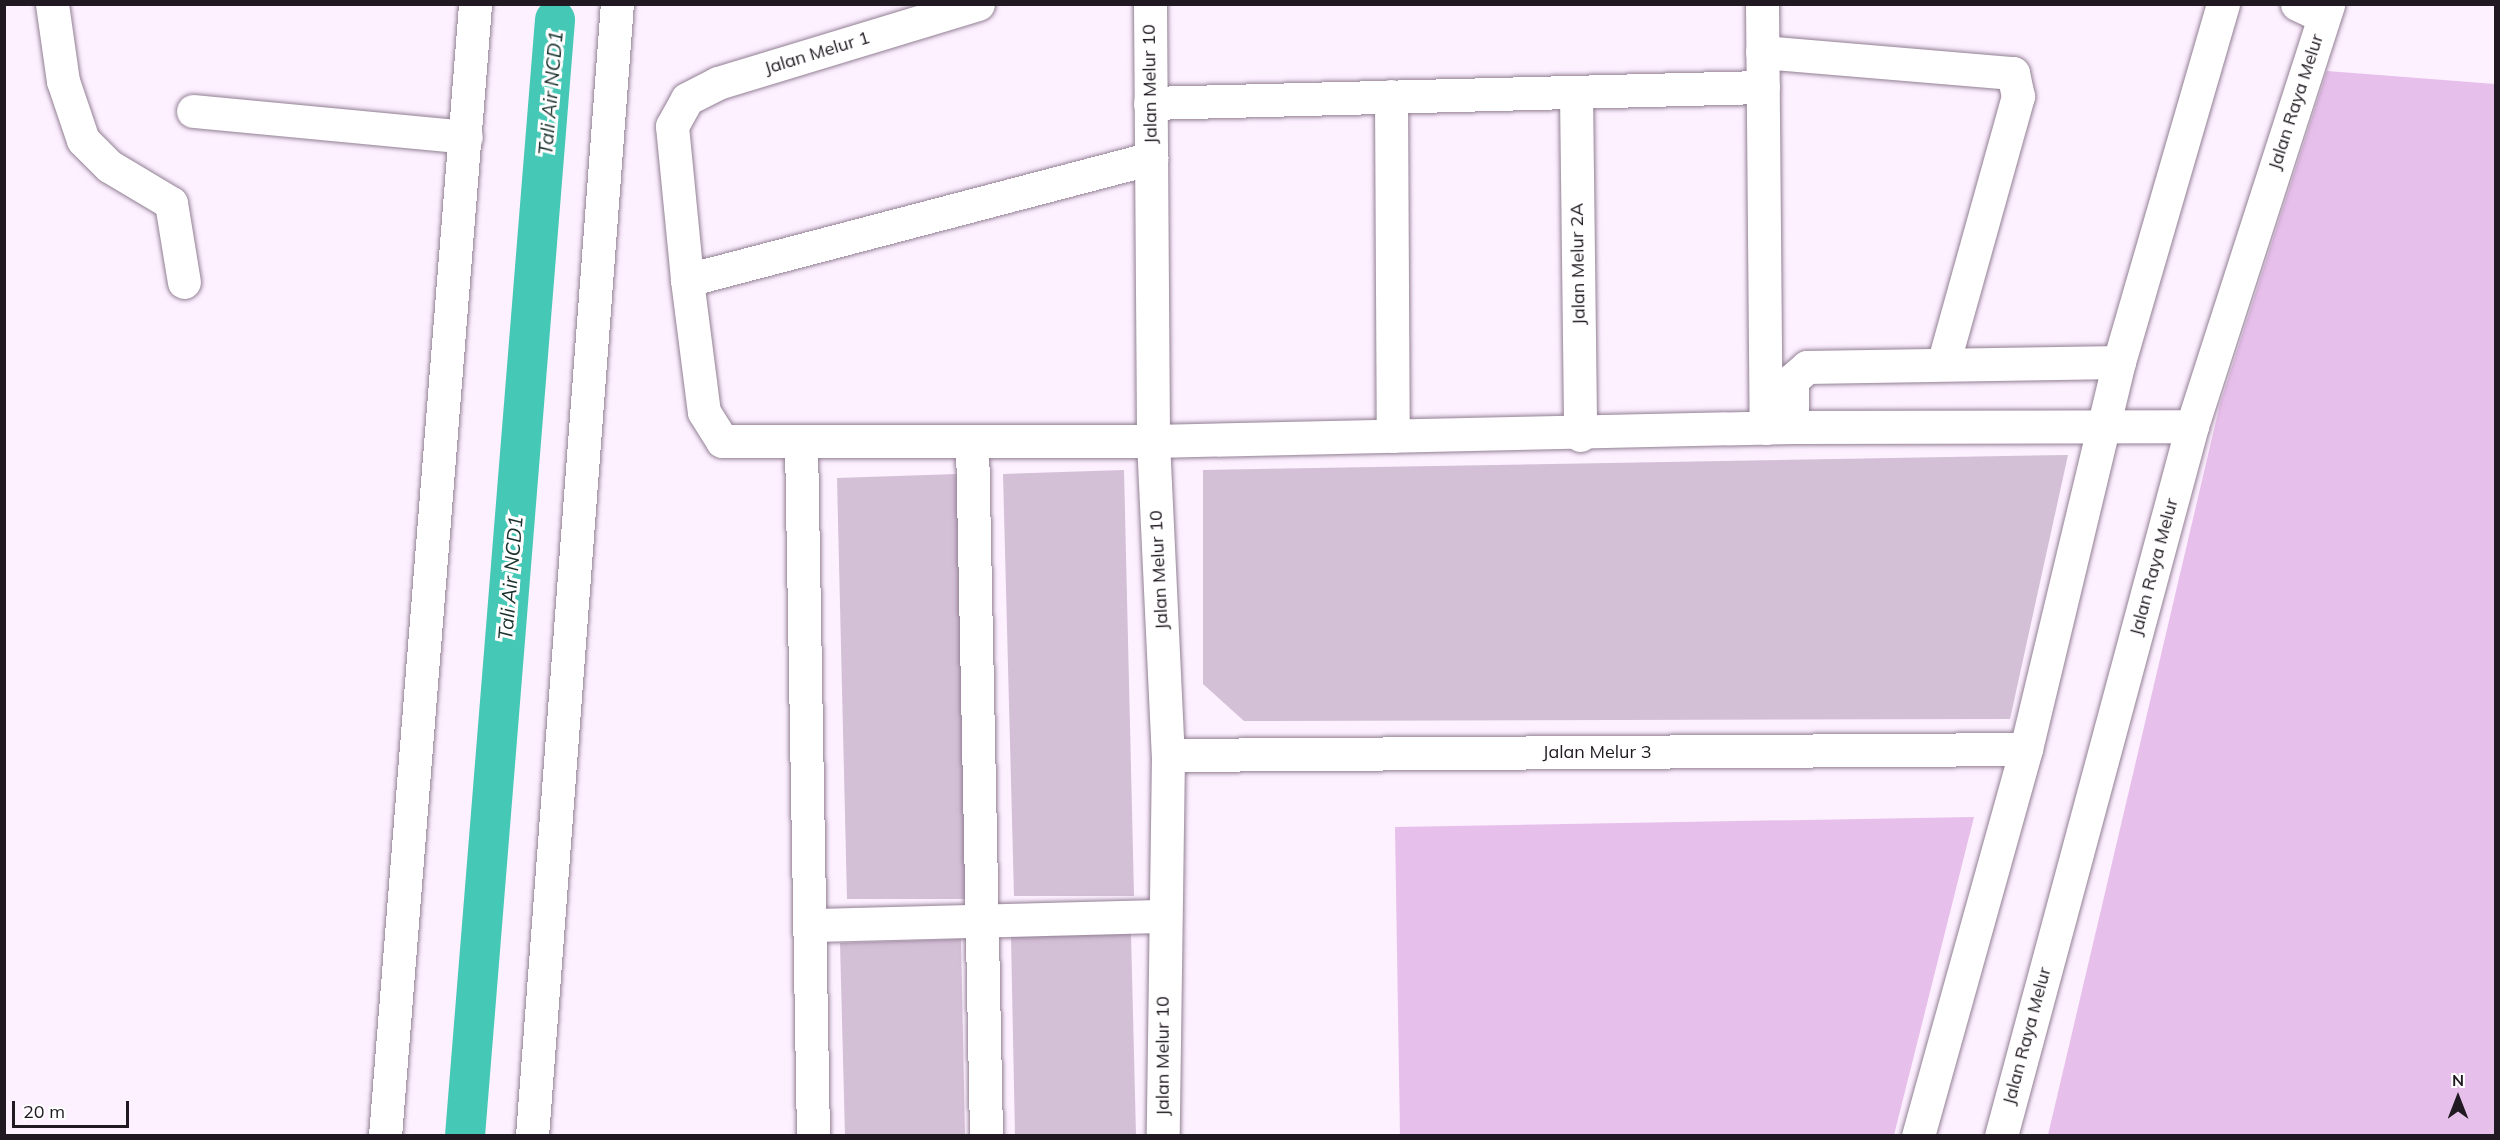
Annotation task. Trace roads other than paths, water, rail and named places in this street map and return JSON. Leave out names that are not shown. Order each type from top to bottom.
[{"type":"street","points":[[52,4],[63,81],[83,140],[109,166],[171,202],[184,282]]},
{"type":"street","points":[[385,1136],[475,4]]},
{"type":"street","points":[[532,1136],[616,4]]},
{"type":"street","name":"Jalan Melur 1","points":[[687,280],[672,126],[687,99],[718,83],[978,4]]},
{"type":"street","name":"Jalan Melur 10","points":[[1150,4],[1153,441],[1168,754],[1162,916],[1163,1136]]},
{"type":"street","points":[[1762,4],[1763,87],[1779,428]]},
{"type":"street","points":[[1918,1136],[2026,749],[2108,425],[2119,362],[2223,4]]},
{"type":"street","name":"Jalan Raya Melur","points":[[2001,1136],[2192,426],[2316,8]]},
{"type":"street","points":[[1762,52],[2013,73],[2018,96],[1942,364]]},
{"type":"street","points":[[1150,103],[1763,87]]},
{"type":"street","name":"Jalan Melur 2A","points":[[1576,93],[1580,435]]},
{"type":"street","points":[[1391,96],[1393,436]]},
{"type":"street","points":[[193,111],[466,137]]},
{"type":"street","points":[[1151,158],[687,280],[710,429],[722,441],[972,442],[1580,435],[1779,428],[2192,426]]},
{"type":"street","points":[[1779,428],[1792,380],[1798,371],[1942,364],[2119,362]]},
{"type":"street","points":[[801,442],[813,925],[813,1136]]},
{"type":"street","points":[[972,442],[985,921],[986,1136]]},
{"type":"street","name":"Jalan Melur 3","points":[[1168,754],[2026,749]]},
{"type":"street","points":[[813,925],[1162,916]]},
{"type":"waterway","name":"Tali Air NCD1","points":[[465,1136],[555,20]]}]
